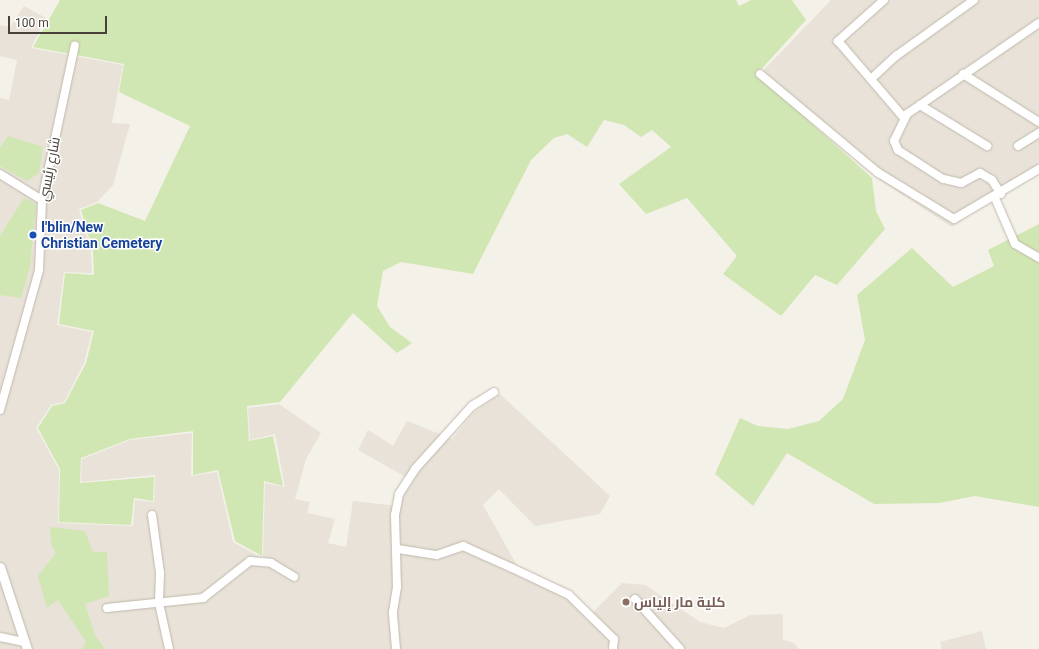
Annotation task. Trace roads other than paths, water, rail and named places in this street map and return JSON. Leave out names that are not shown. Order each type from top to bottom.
[{"type":"street","points":[[884,0],[838,41],[904,118]]},
{"type":"street","points":[[871,80],[896,56],[974,0]]},
{"type":"street","points":[[1038,26],[962,74],[920,105],[904,118],[894,140],[898,150],[952,183],[984,174],[998,196],[1015,244],[1039,258]]},
{"type":"street","name":"شارع رئيسي","points":[[0,410],[38,270],[42,200],[75,45]]},
{"type":"street","points":[[760,74],[877,172],[954,219],[998,196],[1039,169]]},
{"type":"street","points":[[962,74],[1039,122]]},
{"type":"street","points":[[920,105],[987,146]]},
{"type":"street","points":[[1018,146],[1039,133]]},
{"type":"street","points":[[0,174],[42,200]]},
{"type":"street","points":[[396,649],[393,612],[398,549],[395,515],[399,494],[415,469],[472,406],[494,392]]},
{"type":"street","points":[[152,515],[160,574],[159,603],[168,649]]},
{"type":"street","points":[[398,549],[437,555],[463,546],[541,581],[569,595],[614,639],[613,649]]},
{"type":"street","points":[[107,608],[203,598],[250,561],[270,562],[294,577]]},
{"type":"street","points":[[0,567],[25,646]]},
{"type":"street","points":[[635,599],[680,649]]},
{"type":"street","points":[[0,637],[25,646]]},
{"type":"place","name":"I'blin/New Christian Cemetery","points":[[33,235]]},
{"type":"place","name":"كلية مار إلياس","points":[[626,602]]}]
